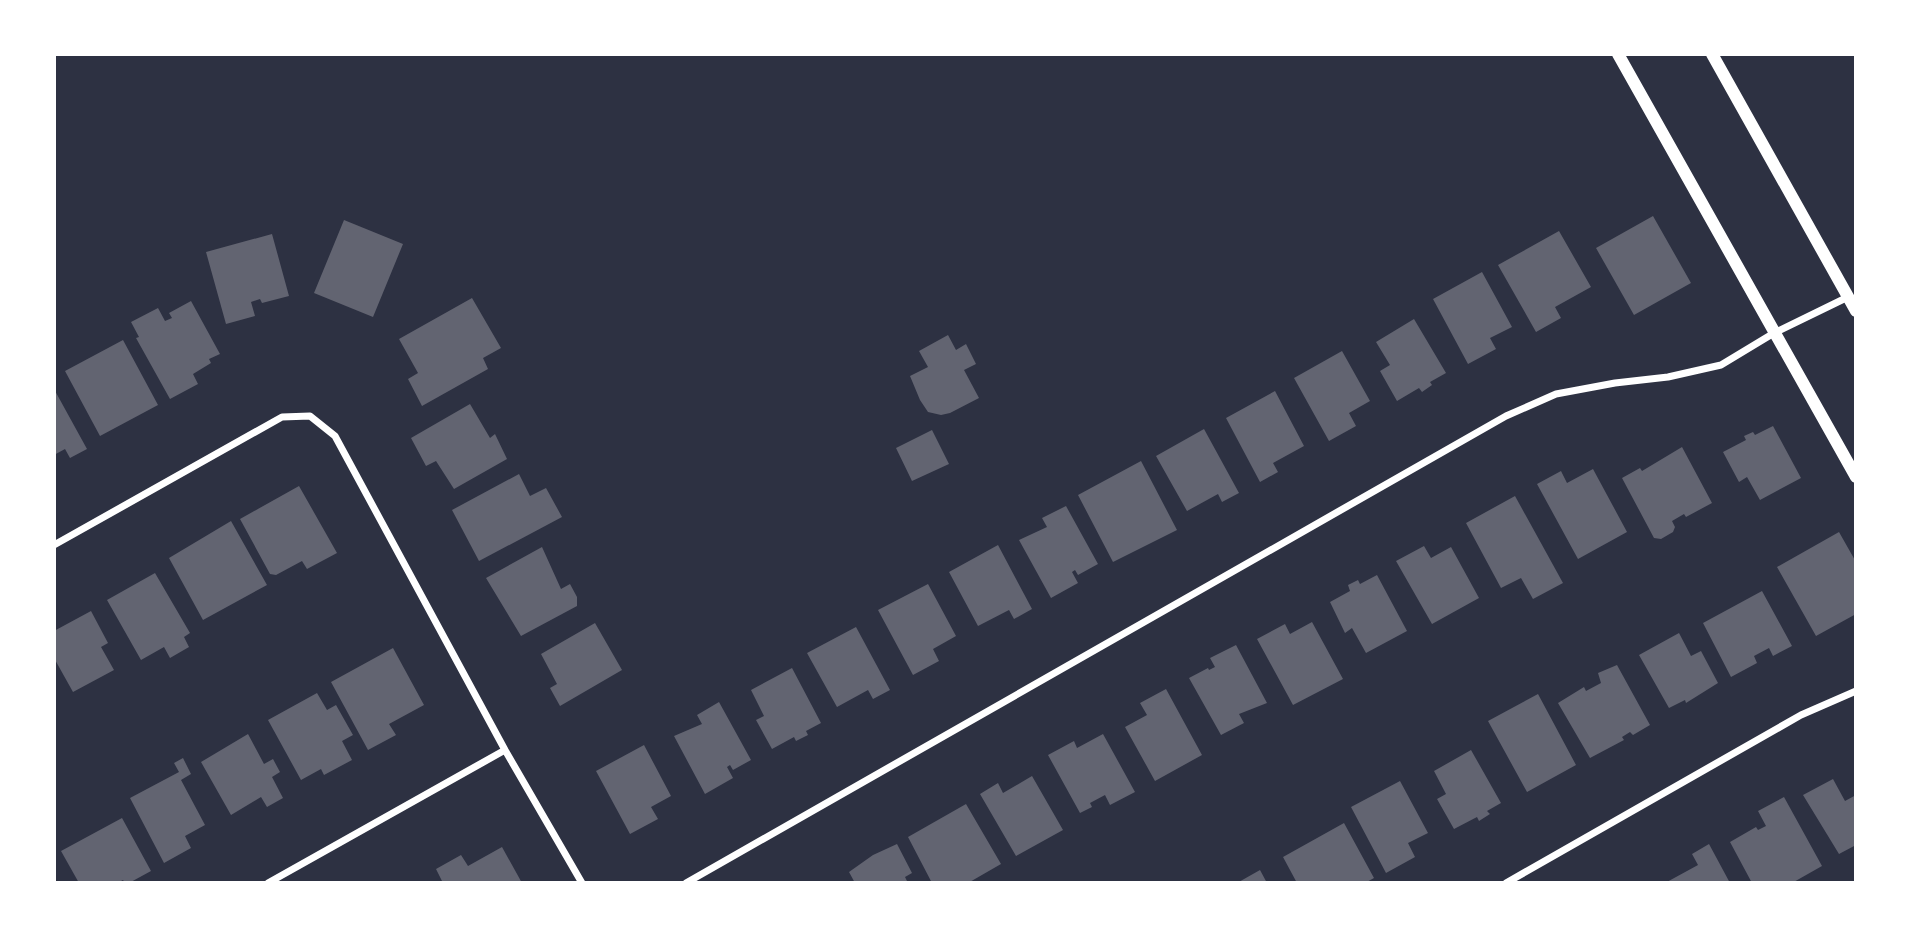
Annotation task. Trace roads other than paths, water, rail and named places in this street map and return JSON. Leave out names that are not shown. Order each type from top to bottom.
[{"type":"street","points":[[1618,54],[1856,477]]},
{"type":"street","points":[[1712,54],[1856,311]]},
{"type":"street","points":[[686,883],[1506,416],[1556,394],[1668,377],[1721,365],[1774,333],[1848,297]]},
{"type":"street","points":[[54,545],[282,417],[310,416],[335,436],[505,750],[582,883]]},
{"type":"street","points":[[1506,883],[1801,715],[1856,691]]},
{"type":"street","points":[[268,883],[505,750]]}]
